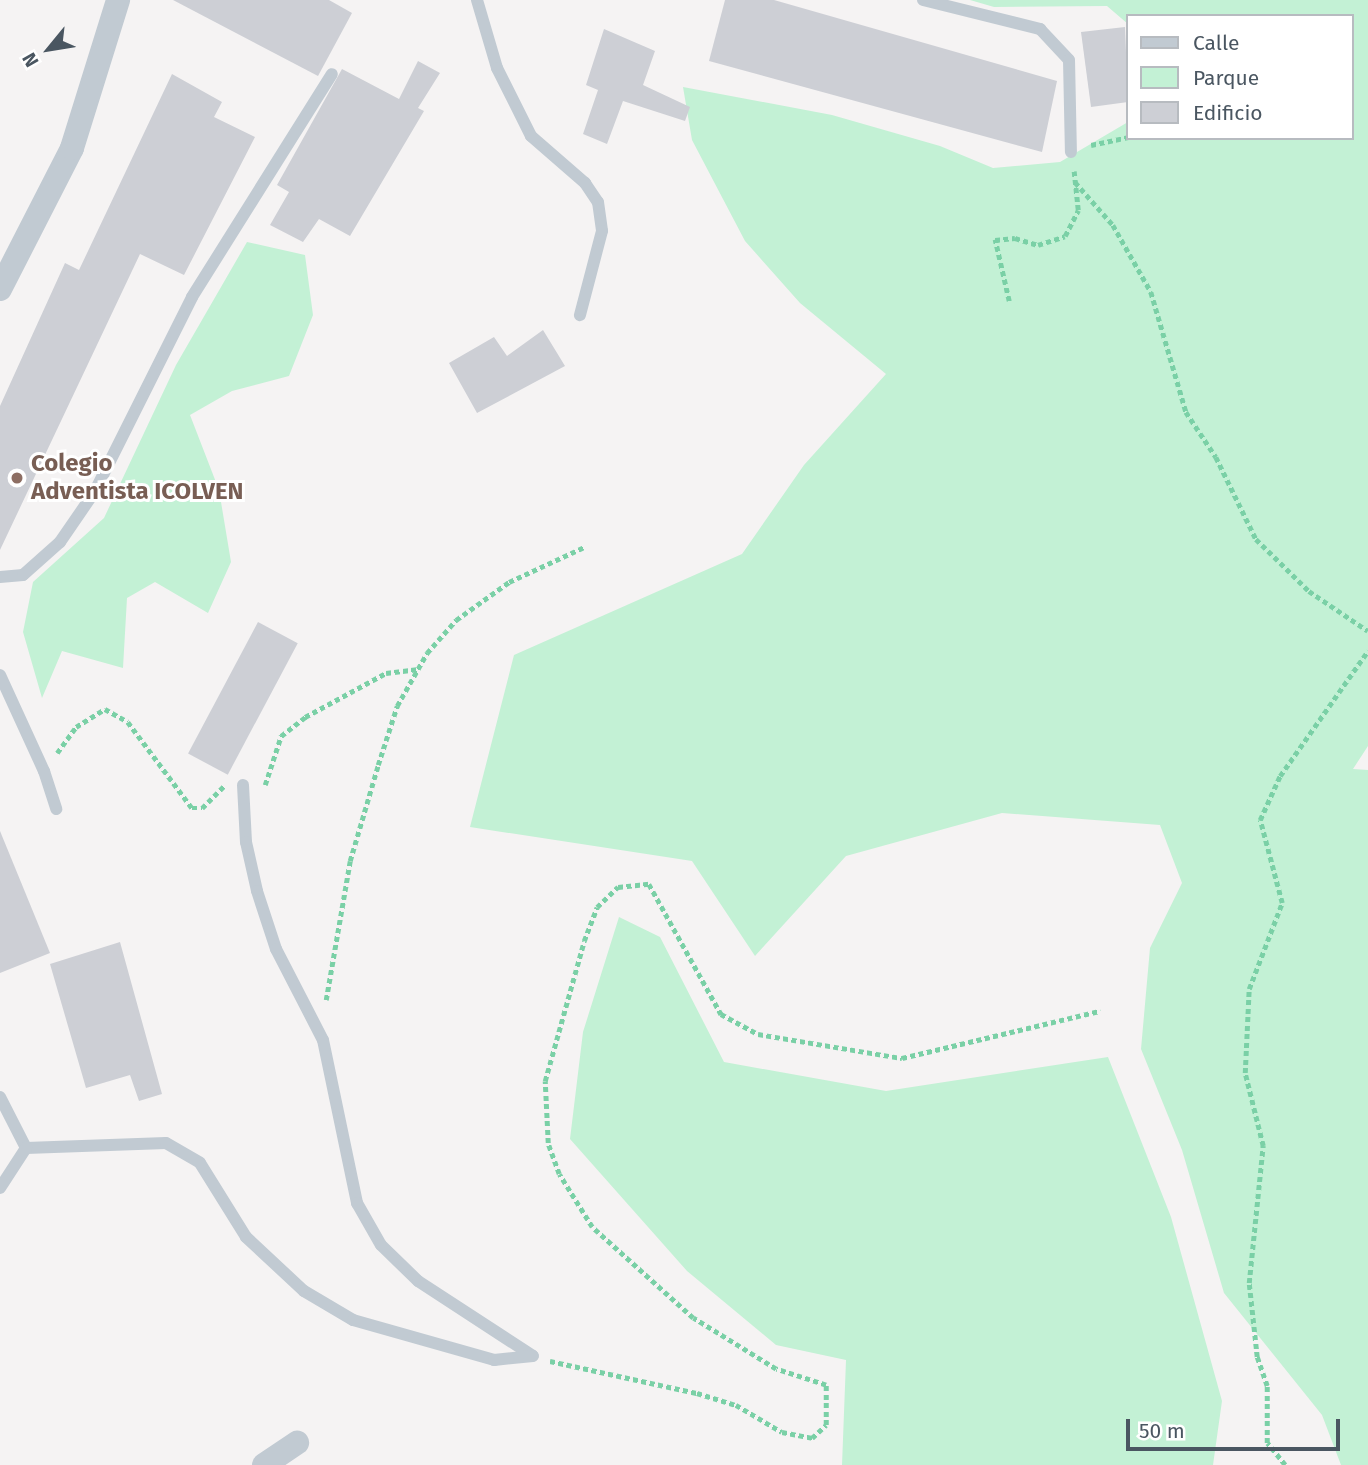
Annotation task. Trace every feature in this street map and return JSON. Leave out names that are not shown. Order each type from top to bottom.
[{"type":"street","points":[[0,289],[72,148],[118,0]]},
{"type":"street","points":[[264,1465],[297,1443]]},
{"type":"lane","points":[[477,0],[497,68],[531,136],[585,183],[598,202],[603,231],[580,314]]},
{"type":"lane","points":[[923,0],[1040,29],[1069,61],[1071,152]]},
{"type":"lane","points":[[0,577],[23,575],[60,542],[95,491],[192,298],[332,74]]},
{"type":"lane","points":[[0,675],[44,771],[56,809]]},
{"type":"lane","points":[[243,785],[244,818],[257,891],[276,949],[319,1033],[357,1203],[382,1245],[418,1281],[533,1356]]},
{"type":"lane","points":[[0,1097],[26,1148]]},
{"type":"lane","points":[[26,1148],[166,1143],[200,1163],[246,1237],[304,1291],[353,1320],[495,1360],[533,1356]]},
{"type":"lane","points":[[0,1188],[26,1148]]},
{"type":"path","points":[[1009,301],[995,240],[1015,238],[1038,245],[1065,236],[1078,210],[1071,152],[1126,138]]},
{"type":"path","points":[[1075,181],[1131,253],[1164,326],[1170,367],[1186,412],[1216,457],[1256,540],[1309,591],[1368,631]]},
{"type":"path","points":[[319,1033],[351,862],[397,706],[419,669],[456,620],[509,582],[584,547]]},
{"type":"path","points":[[1285,1465],[1267,1443],[1267,1386],[1256,1357],[1249,1283],[1263,1146],[1245,1073],[1249,989],[1282,903],[1260,820],[1280,776],[1368,651]]},
{"type":"path","points":[[244,818],[258,802],[281,736],[386,673],[419,669]]},
{"type":"path","points":[[44,771],[76,727],[105,709],[128,722],[192,808],[202,808],[219,785],[243,785]]},
{"type":"path","points":[[533,1356],[697,1393],[736,1405],[782,1432],[812,1438],[826,1425],[826,1385],[776,1370],[693,1318],[592,1227],[559,1174],[548,1143],[545,1081],[584,941],[597,907],[618,887],[649,884],[721,1014],[758,1034],[902,1058],[1100,1011]]},
{"type":"green space","points":[[970,0],[1368,0],[1368,746],[1353,769],[1368,770],[1368,1465],[1341,1465],[1322,1415],[1224,1293],[1182,1150],[1141,1049],[1150,948],[1182,883],[1160,825],[1002,813],[846,856],[755,956],[692,861],[470,827],[514,655],[742,554],[804,465],[886,374],[800,303],[745,241],[692,140],[683,87],[832,115],[940,146],[993,168],[1060,162],[1126,123],[1126,140],[1354,140],[1354,14],[1126,14],[1126,22],[1107,6],[994,7]]},
{"type":"green space","points":[[247,242],[305,255],[313,315],[289,376],[232,391],[190,415],[219,490],[231,562],[208,613],[155,582],[127,598],[123,668],[62,651],[42,698],[23,632],[33,582],[104,518],[176,365]]},
{"type":"green space","points":[[619,917],[660,937],[724,1062],[886,1091],[1108,1057],[1171,1217],[1222,1401],[1213,1465],[842,1465],[846,1360],[776,1345],[687,1271],[570,1139],[583,1032]]},
{"type":"building","points":[[173,0],[329,0],[352,13],[318,76]]},
{"type":"building","points":[[725,0],[774,0],[1057,81],[1042,152],[709,61]]},
{"type":"building","points":[[1125,27],[1126,102],[1091,107],[1081,32]]},
{"type":"building","points":[[604,29],[655,51],[643,85],[690,107],[685,121],[623,101],[607,144],[583,134],[598,90],[586,85]]},
{"type":"building","points":[[418,61],[440,73],[418,108],[424,111],[350,236],[319,219],[303,242],[270,225],[289,192],[277,185],[342,69],[399,99]]},
{"type":"building","points":[[172,74],[222,102],[214,117],[255,137],[184,275],[140,254],[0,550],[0,406],[65,263],[79,270]]},
{"type":"building","points":[[543,330],[565,366],[477,413],[449,363],[494,337],[507,356]]},
{"type":"building","points":[[258,622],[298,643],[228,775],[188,754]]},
{"type":"building","points":[[0,831],[50,953],[0,973]]},
{"type":"building","points":[[120,942],[162,1094],[139,1101],[130,1075],[86,1088],[50,964]]},
{"type":"place","name":"Colegio Adventista ICOLVEN","points":[[17,478]]}]
